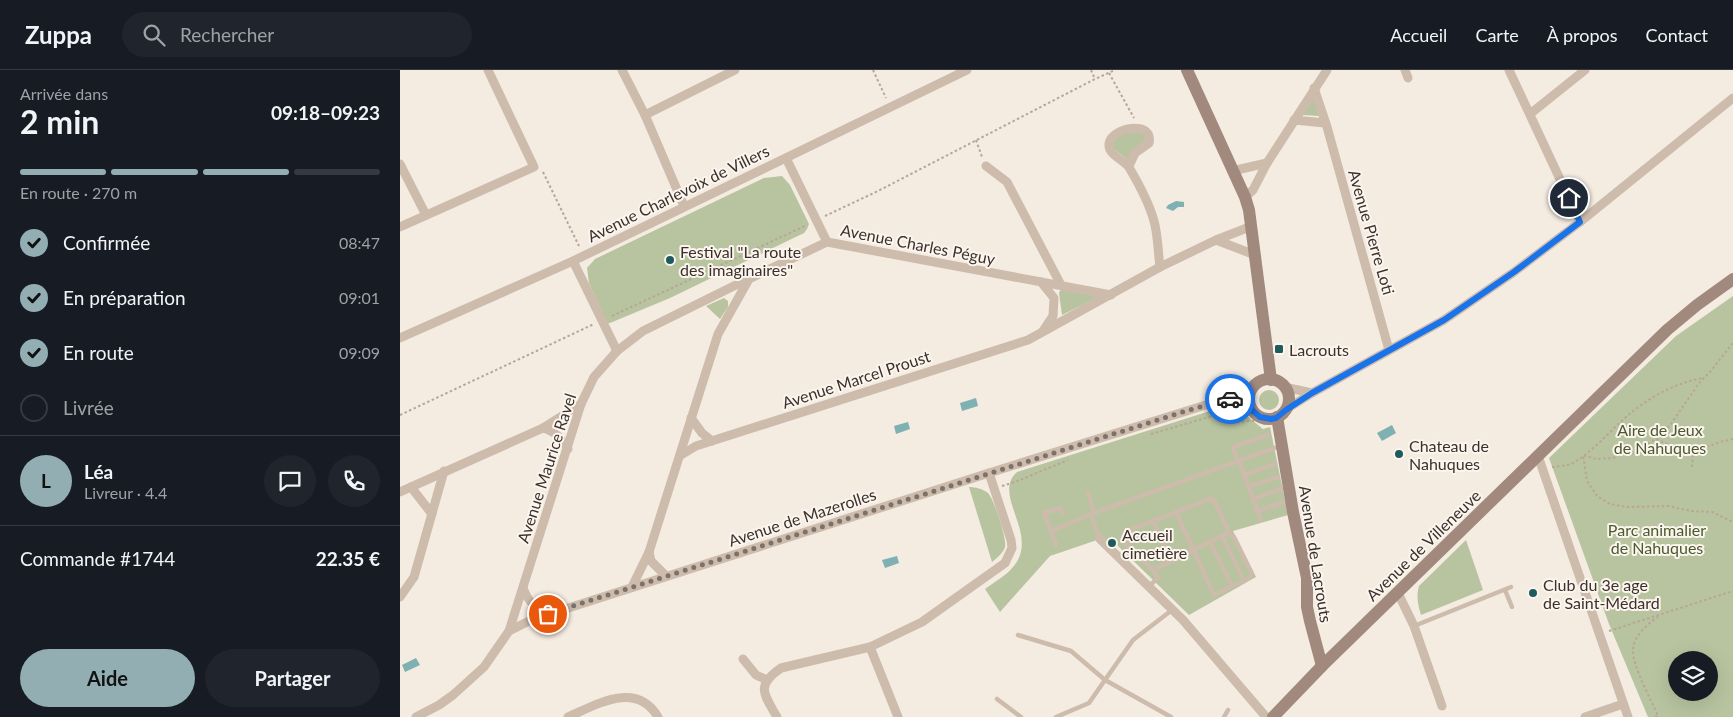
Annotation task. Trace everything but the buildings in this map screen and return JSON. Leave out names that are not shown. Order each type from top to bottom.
[{"type":"street","points":[[400,227],[534,166],[488,70]]},
{"type":"street","points":[[622,70],[645,115],[684,206]]},
{"type":"street","points":[[645,115],[735,70]]},
{"type":"street","name":"Avenue Charlevoix de Villers","points":[[400,338],[573,261],[967,70]]},
{"type":"street","points":[[1187,70],[1232,171],[1246,197],[1252,226],[1271,380]]},
{"type":"street","points":[[1246,197],[1253,190],[1267,163],[1327,70]]},
{"type":"street","points":[[1509,70],[1580,222]]},
{"type":"street","points":[[1530,114],[1585,70]]},
{"type":"street","name":"Avenue Pierre Loti","points":[[1314,88],[1326,122],[1389,350]]},
{"type":"street","points":[[1228,398],[1244,403],[1260,417],[1271,419],[1312,393],[1444,320],[1514,272],[1580,222],[1733,98]]},
{"type":"street","points":[[1294,120],[1326,122]]},
{"type":"street","points":[[1129,166],[1135,153],[1149,143],[1150,139],[1147,133],[1141,128],[1124,129],[1112,136],[1109,141],[1109,148],[1113,154],[1129,166],[1145,196],[1155,223],[1160,267]]},
{"type":"street","points":[[786,158],[828,242]]},
{"type":"street","points":[[1232,171],[1267,163]]},
{"type":"street","points":[[400,164],[426,215]]},
{"type":"street","points":[[986,166],[1007,182],[1061,285]]},
{"type":"street","name":"Avenue Marcel Proust","points":[[681,454],[696,446],[1028,340],[1160,267],[1216,240],[1252,226]]},
{"type":"street","points":[[1216,240],[1255,255]]},
{"type":"street","name":"Avenue Charles Péguy","points":[[749,279],[828,242],[1111,295]]},
{"type":"street","points":[[573,261],[617,351]]},
{"type":"street","points":[[632,587],[649,552],[718,334],[749,279]]},
{"type":"street","name":"Avenue Maurice Ravel","points":[[509,631],[581,404],[594,377],[617,351],[643,331],[749,279]]},
{"type":"street","name":"Avenue de Villeneuve","points":[[1273,717],[1398,592],[1540,462],[1667,330],[1733,279]]},
{"type":"street","points":[[1041,282],[1054,298],[1053,316],[1041,333]]},
{"type":"street","points":[[1244,403],[1252,388],[1260,381],[1276,381],[1284,387],[1312,393]]},
{"type":"street","points":[[1281,414],[1288,396],[1284,387]]},
{"type":"street","name":"Avenue de Mazerolles","points":[[416,717],[439,706],[467,684],[484,667],[509,631],[523,623],[1228,398],[1252,388]]},
{"type":"street","points":[[400,492],[543,428],[581,404]]},
{"type":"street","name":"Avenue de Lacrouts","points":[[1281,414],[1282,445],[1293,512],[1307,578],[1307,607],[1322,666]]},
{"type":"street","points":[[692,418],[702,433],[712,441]]},
{"type":"street","points":[[543,428],[560,436],[568,449]]},
{"type":"street","points":[[1540,462],[1628,717]]},
{"type":"street","points":[[400,597],[414,577],[444,471]]},
{"type":"street","points":[[777,717],[764,695],[764,687],[767,680],[782,668],[870,647],[922,622],[1005,563],[1012,548],[1011,540],[989,473]]},
{"type":"street","points":[[411,487],[432,514]]},
{"type":"street","points":[[1100,539],[1173,610],[1266,717]]},
{"type":"street","points":[[649,552],[651,561],[666,576]]},
{"type":"street","points":[[523,588],[532,604],[540,612],[548,614]]},
{"type":"street","points":[[1398,592],[1414,626],[1442,706]]},
{"type":"street","points":[[870,647],[898,717]]},
{"type":"street","points":[[743,660],[756,675],[767,680]]},
{"type":"street","points":[[568,717],[614,698],[627,697],[637,699],[648,706],[658,717]]},
{"type":"street","points":[[1585,717],[1623,704]]},
{"type":"lane","points":[[1261,520],[1233,447],[1268,435]]},
{"type":"lane","points":[[1051,531],[1282,445]]},
{"type":"lane","points":[[1244,475],[1275,464]]},
{"type":"lane","points":[[1248,487],[1278,477]]},
{"type":"lane","points":[[1253,499],[1281,489]]},
{"type":"lane","points":[[1088,493],[1100,539]]},
{"type":"lane","points":[[1149,586],[1158,578],[1153,570],[1125,544],[1128,541],[1123,536],[1124,532],[1210,499],[1214,500],[1228,530],[1224,535],[1153,570]]},
{"type":"lane","points":[[1257,511],[1284,502]]},
{"type":"lane","points":[[1056,545],[1044,513],[1060,508],[1063,513]]},
{"type":"lane","points":[[1176,512],[1214,595],[1252,574],[1234,537],[1224,535]]},
{"type":"lane","points":[[1153,521],[1171,561]]},
{"type":"lane","points":[[1224,535],[1244,580]]},
{"type":"lane","points":[[1210,542],[1232,586]]},
{"type":"lane","points":[[1414,626],[1510,587]]},
{"type":"lane","points":[[1505,590],[1512,607]]},
{"type":"lane","points":[[1056,717],[1089,704],[1133,640],[1173,610]]},
{"type":"lane","points":[[1018,635],[1071,651],[1105,680],[1171,717]]},
{"type":"lane","points":[[997,699],[1020,717]]},
{"type":"lane","points":[[1224,717],[1228,710]]},
{"type":"path","points":[[872,70],[891,107]]},
{"type":"path","points":[[1091,70],[1095,79]]},
{"type":"path","points":[[400,415],[878,191],[1115,70]]},
{"type":"path","points":[[1109,73],[1141,128]]},
{"type":"path","points":[[976,140],[986,166]]},
{"type":"path","points":[[534,166],[542,170],[583,255]]},
{"type":"path","points":[[1583,455],[1596,459],[1614,458],[1616,455],[1638,453],[1672,424],[1699,383],[1733,343]]},
{"type":"path","points":[[1540,462],[1570,464],[1610,434],[1630,413],[1648,400],[1687,381],[1704,378]]},
{"type":"path","points":[[1150,434],[1224,412],[1244,403]]},
{"type":"path","points":[[1224,412],[1229,423],[1249,420],[1256,421]]},
{"type":"path","points":[[1656,439],[1688,454],[1733,439]]},
{"type":"path","points":[[1692,467],[1693,453]]},
{"type":"path","points":[[1583,455],[1587,481],[1597,496],[1610,504],[1627,507],[1668,506],[1691,511],[1712,512],[1733,522]]},
{"type":"path","points":[[995,488],[1015,482],[1071,459]]},
{"type":"path","points":[[1599,634],[1733,591]]},
{"type":"path","points":[[1655,717],[1658,716],[1634,661],[1633,647],[1640,632],[1661,614]]},
{"type":"green space","points":[[1313,98],[1319,116],[1303,115]]},
{"type":"green space","points":[[1132,130],[1143,132],[1146,138],[1145,144],[1128,160],[1114,149],[1111,144],[1114,139]]},
{"type":"green space","points":[[782,176],[790,185],[809,224],[804,233],[670,298],[607,323],[589,283],[587,268],[595,259],[764,178]]},
{"type":"green space","points":[[1061,289],[1097,296],[1062,315],[1059,293]]},
{"type":"green space","name":"Parc animalier de Nahuques","points":[[1733,296],[1733,717],[1648,717],[1609,624],[1549,458],[1676,336]]},
{"type":"green space","points":[[724,298],[728,301],[728,307],[720,319],[706,306]]},
{"type":"green space","points":[[1269,390],[1276,393],[1279,400],[1276,407],[1269,410],[1262,407],[1259,400],[1262,393]]},
{"type":"green space","points":[[1232,404],[1242,406],[1247,416],[1263,429],[1270,427],[1288,515],[1233,531],[1256,577],[1189,615],[1117,545],[1112,550],[1100,539],[1050,556],[1000,612],[985,589],[1010,570],[1020,555],[1022,542],[1020,529],[1009,492],[1011,481],[1017,472]]},
{"type":"green space","points":[[969,487],[979,488],[988,493],[1000,519],[1005,547],[1002,553],[992,562]]},
{"type":"green space","points":[[1466,540],[1483,590],[1421,615],[1418,600],[1419,586]]},
{"type":"water","points":[[1176,201],[1184,202],[1184,207],[1178,207],[1173,211],[1166,208],[1168,205]]},
{"type":"water","points":[[976,398],[978,406],[962,411],[960,403]]},
{"type":"water","points":[[908,422],[910,429],[896,434],[894,426]]},
{"type":"water","points":[[1392,425],[1396,433],[1382,441],[1377,433]]},
{"type":"water","points":[[897,556],[899,563],[885,568],[882,560]]},
{"type":"water","points":[[416,658],[420,665],[405,672],[402,665]]},
{"type":"way so far","points":[[548,614],[989,473],[1228,398],[1230,399]]},
{"type":"place","name":"Festival \"La route des imaginaires\"","points":[[670,260]]},
{"type":"place","name":"Lacrouts","points":[[1279,349]]},
{"type":"place","name":"Chateau de Nahuques","points":[[1399,454]]},
{"type":"place","name":"Accueil cimetière","points":[[1112,543]]},
{"type":"place","name":"Club du 3e age de Saint-Médard","points":[[1533,593]]},
{"type":"route","points":[[1230,399],[1250,404],[1255,414],[1260,417],[1265,419],[1276,418],[1312,393],[1444,320],[1514,272],[1580,222],[1569,198]]},
{"type":"park label","name":"Aire de Jeux de Nahuques","points":[[1660,438]]}]
